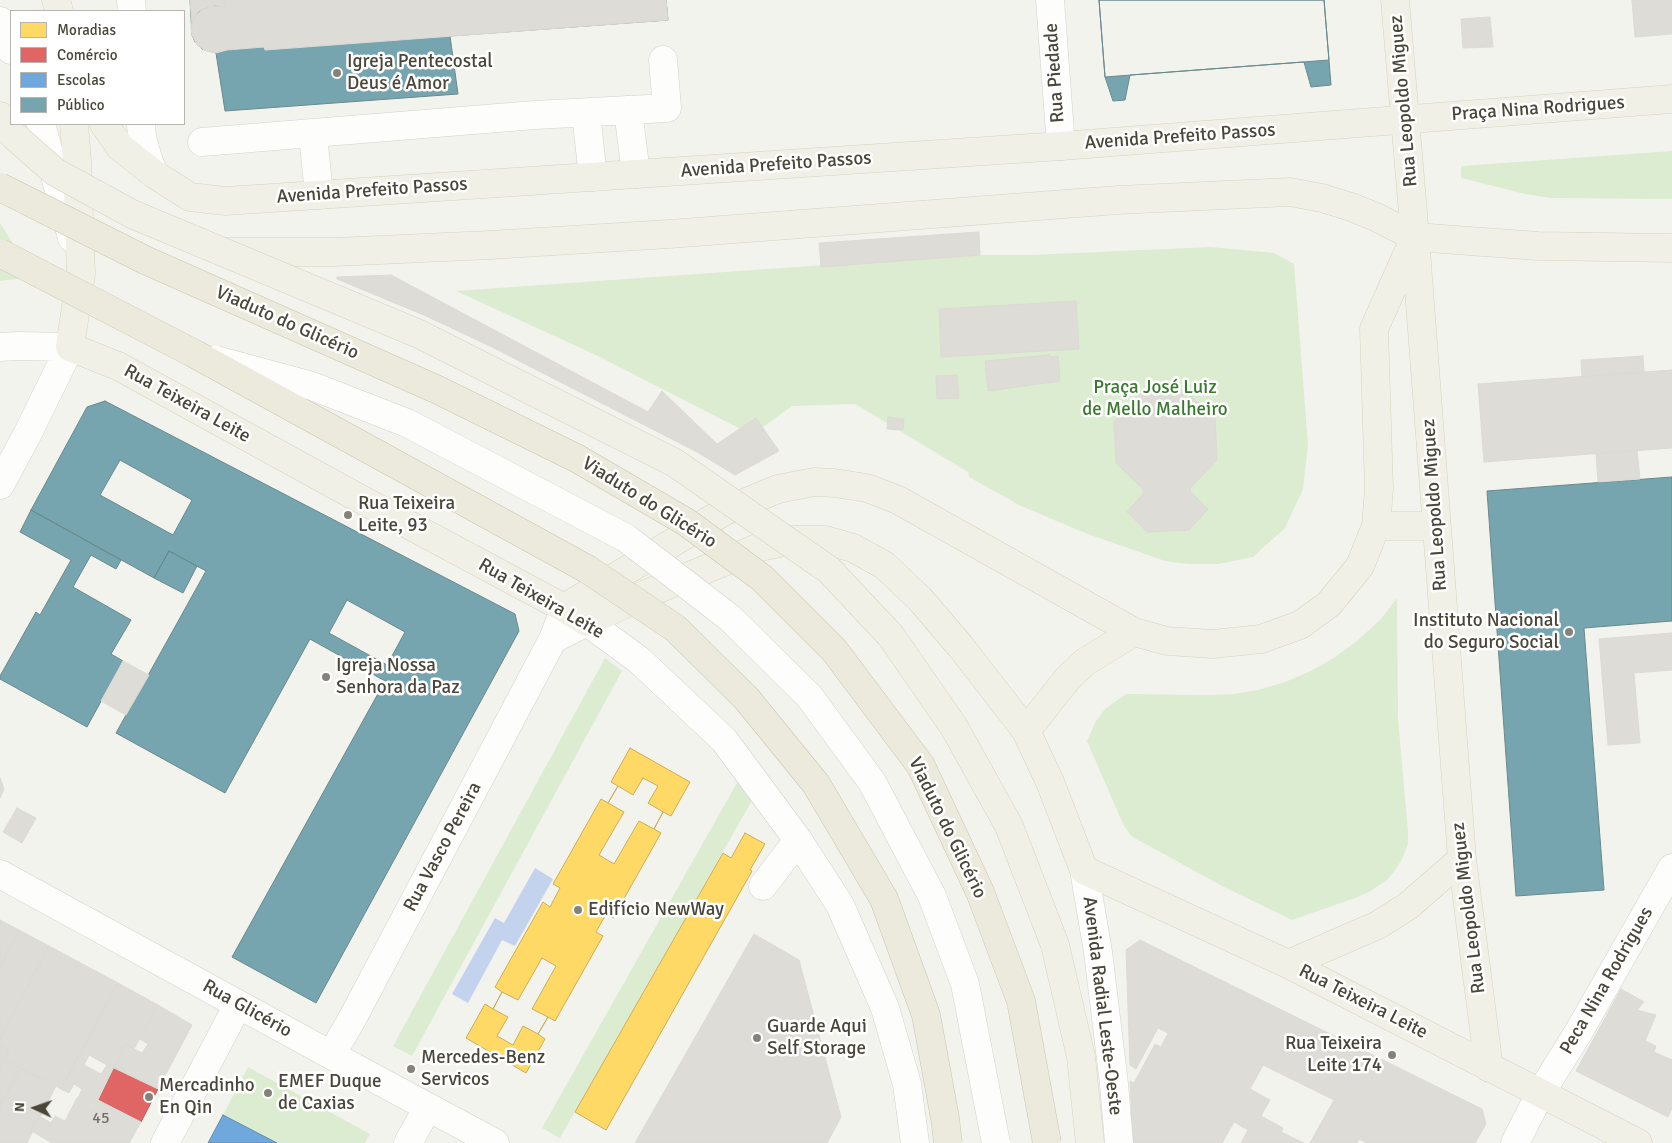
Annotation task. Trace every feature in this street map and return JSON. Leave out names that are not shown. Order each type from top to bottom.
[{"type":"highway","name":"Viaduto do Glicério","points":[[0,187],[145,260],[438,390],[578,459],[686,522],[762,578],[834,650],[921,766],[980,892],[1021,1002],[1047,1143]]},
{"type":"highway","points":[[0,253],[193,353],[587,568],[675,628],[746,698],[816,784],[884,899],[926,1015],[948,1143]]},
{"type":"main road","name":"Rua Leopoldo Miguez","points":[[1396,0],[1462,859],[1489,1068]]},
{"type":"main road","name":"Praça Nina Rodrigues","points":[[1404,118],[1672,99]]},
{"type":"main road","points":[[0,116],[13,135],[55,172],[132,214],[419,334],[675,464],[829,570],[891,636],[954,727],[1010,826],[1056,945],[1081,1057],[1090,1143]]},
{"type":"main road","name":"Avenida Prefeito Passos","points":[[105,125],[120,147],[154,174],[190,197],[226,201],[1061,146],[1350,124],[1404,118]]},
{"type":"main road","points":[[70,347],[81,274],[74,125]]},
{"type":"main road","points":[[225,252],[334,252],[490,245],[669,234],[1118,200],[1290,192],[1322,198],[1351,207],[1376,217],[1415,237],[1538,246],[1672,248]]},
{"type":"main road","points":[[564,608],[725,511],[778,489],[814,482],[867,488],[898,500],[1134,632],[1167,641],[1213,644],[1261,639],[1300,625],[1329,604],[1360,566],[1376,526],[1379,489],[1374,329],[1415,237]]},
{"type":"main road","name":"Rua Teixeira Leite","points":[[70,347],[118,366],[587,622]]},
{"type":"main road","points":[[1376,526],[1436,526]]},
{"type":"main road","points":[[587,622],[646,594],[760,547],[793,540],[825,540],[853,548],[884,565],[920,599],[961,647],[1026,731],[1050,782],[1084,870]]},
{"type":"main road","points":[[1026,731],[1068,678],[1085,662],[1134,632]]},
{"type":"main road","points":[[1288,964],[1378,925],[1408,906],[1462,859]]},
{"type":"main road","name":"Rua Teixeira Leite","points":[[1084,870],[1288,964],[1638,1143]]},
{"type":"street","name":"Rua Piedade","points":[[1050,0],[1061,146]]},
{"type":"street","points":[[0,22],[10,47]]},
{"type":"street","points":[[202,142],[667,108],[663,60]]},
{"type":"street","points":[[628,110],[636,174]]},
{"type":"street","points":[[586,113],[593,177]]},
{"type":"street","points":[[41,125],[81,274]]},
{"type":"street","points":[[141,125],[142,137],[154,174]]},
{"type":"street","points":[[313,134],[319,195]]},
{"type":"street","points":[[0,347],[70,347],[0,485]]},
{"type":"street","points":[[193,353],[312,386],[407,423],[626,538],[730,618],[810,696],[872,782],[932,896],[965,984],[996,1143]]},
{"type":"street","name":"Rua Vasco Pereira","points":[[331,1055],[351,1021],[553,639],[564,608]]},
{"type":"street","points":[[553,639],[587,622]]},
{"type":"street","name":"Rua Teixeira Leite","points":[[587,622],[639,660],[724,740],[798,840],[840,905],[885,1008],[907,1084],[915,1143]]},
{"type":"street","points":[[763,886],[798,840]]},
{"type":"street","name":"Peca Nina Rodrigues","points":[[1515,1143],[1540,1094],[1578,1033],[1672,868]]},
{"type":"street","name":"Avenida Radial Leste-Oeste","points":[[1084,870],[1098,952],[1119,1143]]},
{"type":"street","name":"Rua Glicério","points":[[0,874],[495,1143]]},
{"type":"street","points":[[165,1143],[238,1005]]},
{"type":"street","points":[[408,1143],[428,1107]]},
{"type":"green space","points":[[1672,151],[1672,199],[1551,198],[1525,194],[1461,178],[1461,166]]},
{"type":"green space","points":[[0,223],[34,277],[0,281]]},
{"type":"green space","name":"Praça José Luiz de Mello Malheiro","points":[[1211,247],[1274,253],[1294,264],[1308,445],[1303,489],[1285,528],[1253,557],[1218,564],[1188,564],[1165,561],[1085,533],[1021,506],[969,477],[968,472],[855,404],[792,406],[752,435],[598,356],[456,291],[966,255],[1032,255]]},
{"type":"green space","points":[[1397,598],[1398,719],[1408,844],[1396,869],[1387,880],[1369,892],[1355,898],[1292,920],[1224,887],[1131,836],[1123,824],[1087,741],[1096,721],[1105,709],[1126,694],[1234,694],[1258,690],[1285,682],[1311,671],[1357,641],[1380,620]]},
{"type":"green space","points":[[605,658],[622,671],[412,1056],[393,1046]]},
{"type":"green space","points":[[738,781],[754,797],[560,1138],[542,1128]]},
{"type":"green space","points":[[248,1067],[370,1134],[365,1143],[277,1143],[223,1115]]},
{"type":"water","points":[[535,868],[553,879],[515,946],[502,940],[468,1003],[452,994],[495,918],[504,923]]},
{"type":"building: Moradias","name":"Edifício NewWay","points":[[630,748],[690,782],[671,816],[663,812],[654,829],[661,833],[613,918],[606,914],[596,932],[603,936],[555,1021],[548,1017],[538,1034],[545,1039],[526,1073],[466,1038],[485,1004],[493,1009],[502,992],[495,987],[543,902],[550,907],[560,888],[553,884],[601,799],[608,803],[618,786],[611,782]]},
{"type":"building: Moradias","points":[[643,778],[658,786],[648,803],[663,812],[654,829],[639,821],[614,864],[599,855],[624,812],[608,803],[618,786],[633,795]]},
{"type":"building: Moradias","points":[[745,833],[765,844],[750,870],[752,871],[606,1130],[575,1112],[723,853],[731,858]]},
{"type":"building: Moradias","points":[[542,958],[556,966],[532,1009],[548,1017],[538,1034],[523,1026],[513,1045],[497,1036],[508,1017],[493,1009],[502,992],[518,1000]]},
{"type":"building: Comércio","points":[[114,1068],[158,1089],[141,1122],[98,1100]]},
{"type":"building: Escolas","points":[[223,1115],[277,1143],[208,1143]]},
{"type":"building: Público","name":"Igreja Pentecostal Deus é Amor","points":[[190,0],[666,0],[668,20],[450,36],[458,94],[225,111],[216,53],[202,49],[195,42],[192,35]]},
{"type":"building: Público","points":[[1099,0],[1324,0],[1329,60],[1105,77]]},
{"type":"building: Público","points":[[1099,0],[1324,0],[1331,85],[1311,87],[1304,62],[1130,75],[1125,100],[1113,101],[1105,77]]},
{"type":"building: Público","name":"Igreja Nossa Senhora da Paz","points":[[105,401],[515,614],[519,631],[316,1003],[232,957],[385,681],[310,639],[225,793],[116,733],[206,571],[169,551],[154,578],[31,510],[87,407]],"holes":[[[120,460],[192,500],[173,535],[100,495]],[[347,600],[405,632],[387,665],[329,633]]]},
{"type":"building: Público","points":[[1672,477],[1672,621],[1584,628],[1604,890],[1516,896],[1487,491]]},
{"type":"building: Público","points":[[31,510],[121,560],[116,569],[91,555],[73,587],[131,620],[111,654],[123,661],[87,727],[0,679],[36,612],[40,615],[71,560],[20,532]]},
{"type":"building: Público","points":[[169,551],[197,566],[183,593],[154,578]]},
{"type":"building: Outros","points":[[190,0],[224,0],[225,8],[215,5],[202,10],[194,17],[192,26]]},
{"type":"building: Outros","points":[[224,0],[666,0],[668,20],[265,50],[264,47],[227,50],[216,53],[206,51],[197,45],[192,35],[191,27],[194,17],[199,11],[208,7],[219,6],[225,8]]},
{"type":"building: Outros","points":[[1632,0],[1672,0],[1672,34],[1635,37]]},
{"type":"building: Outros","points":[[1490,17],[1493,47],[1463,48],[1461,19]]},
{"type":"building: Outros","points":[[979,232],[980,255],[821,267],[819,243]]},
{"type":"building: Outros","points":[[391,275],[648,412],[662,391],[717,444],[756,418],[779,451],[735,475],[697,452],[492,347],[426,316],[337,279],[337,277]]},
{"type":"building: Outros","points":[[1076,301],[1079,349],[941,357],[939,309]]},
{"type":"building: Outros","points":[[1049,355],[1049,357],[1058,356],[1060,381],[988,391],[985,361]]},
{"type":"building: Outros","points":[[1643,356],[1644,372],[1582,377],[1581,360]]},
{"type":"building: Outros","points":[[1672,370],[1672,448],[1484,462],[1478,384]]},
{"type":"building: Outros","points":[[957,375],[959,398],[937,399],[936,376]]},
{"type":"building: Outros","points":[[1184,390],[1215,418],[1217,460],[1190,488],[1191,492],[1208,509],[1189,530],[1147,532],[1127,512],[1143,494],[1143,489],[1116,463],[1114,422],[1143,391]]},
{"type":"building: Outros","points":[[888,417],[904,419],[903,430],[887,429]]},
{"type":"building: Outros","points":[[1637,450],[1640,479],[1598,482],[1596,454]]},
{"type":"building: Outros","points":[[1672,633],[1672,670],[1634,673],[1640,743],[1608,745],[1599,639]]},
{"type":"building: Outros","points":[[123,661],[149,675],[126,715],[101,701]]},
{"type":"building: Outros","points":[[0,778],[4,789],[0,798]]},
{"type":"building: Outros","points":[[17,808],[36,818],[22,843],[3,832]]},
{"type":"building: Outros","points":[[0,920],[19,930],[0,967]]},
{"type":"building: Outros","points":[[19,930],[49,946],[0,1039],[0,967]]},
{"type":"building: Outros","name":"Guarde Aqui Self Storage","points":[[754,934],[799,960],[841,1117],[827,1143],[635,1143]]},
{"type":"building: Outros","points":[[1140,940],[1482,1109],[1486,1124],[1475,1143],[1367,1143],[1359,1139],[1357,1143],[1310,1143],[1334,1100],[1263,1065],[1250,1089],[1270,1100],[1261,1116],[1283,1128],[1281,1132],[1304,1143],[1241,1143],[1248,1130],[1234,1122],[1222,1143],[1133,1143],[1130,1081],[1134,1083],[1155,1044],[1161,1047],[1168,1033],[1158,1028],[1136,1069],[1130,1065],[1126,950]]},
{"type":"building: Outros","points":[[49,946],[118,983],[61,1089],[5,1060],[9,1050],[0,1045],[0,1039]]},
{"type":"building: Outros","points":[[118,983],[158,1005],[134,1049],[125,1044],[95,1106],[78,1098],[82,1089],[74,1084],[69,1093],[61,1089]],"holes":[[[89,1055],[107,1065],[101,1074],[84,1065]]]},
{"type":"building: Outros","points":[[1621,989],[1644,1002],[1637,1010],[1656,1015],[1645,1041],[1656,1046],[1654,1052],[1672,1060],[1672,1108],[1668,1117],[1576,1071]]},
{"type":"building: Outros","points":[[158,1005],[192,1025],[158,1089],[114,1068],[125,1044],[142,1053],[148,1044],[140,1039]]},
{"type":"building: Outros","points":[[0,1045],[9,1050],[0,1069]]},
{"type":"building: Outros","points":[[5,1060],[20,1068],[0,1106],[0,1069]]},
{"type":"building: Outros","points":[[20,1068],[56,1086],[40,1117],[30,1130],[33,1131],[27,1143],[0,1143],[0,1106]]},
{"type":"building: Outros","points":[[77,1098],[94,1107],[98,1100],[141,1122],[129,1143],[52,1143],[30,1130],[39,1116],[51,1123],[55,1116],[65,1121]]},
{"type":"place","name":"Igreja Pentecostal Deus é Amor","points":[[337,73]]},
{"type":"place","name":"Rua Teixeira Leite, 93","points":[[348,515]]},
{"type":"place","name":"Instituto Nacional do Seguro Social","points":[[1569,632]]},
{"type":"place","name":"Igreja Nossa Senhora da Paz","points":[[326,677]]},
{"type":"place","name":"Edifício NewWay","points":[[578,910]]},
{"type":"place","name":"Guarde Aqui Self Storage","points":[[757,1038]]},
{"type":"place","name":"Rua Teixeira Leite 174","points":[[1392,1055]]},
{"type":"place","name":"Mercedes-Benz Servicos","points":[[411,1069]]},
{"type":"place","name":"EMEF Duque de Caxias","points":[[268,1093]]},
{"type":"place","name":"Mercadinho En Qin","points":[[149,1097]]}]
